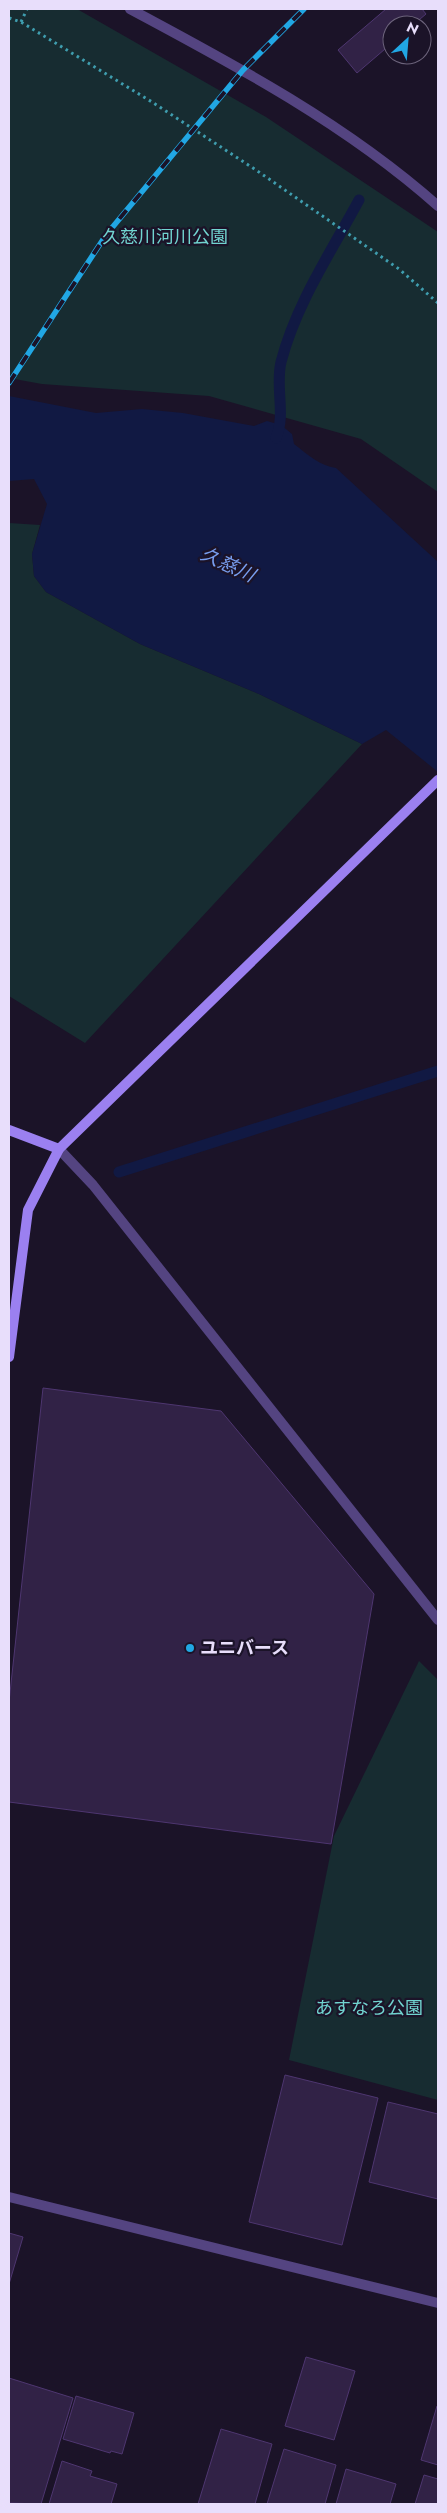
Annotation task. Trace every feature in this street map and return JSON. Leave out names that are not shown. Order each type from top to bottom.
[{"type":"street","points":[[130,9],[243,70],[346,135],[418,188],[438,206]]},
{"type":"street","points":[[9,1357],[28,1210],[59,1149],[438,780]]},
{"type":"street","points":[[9,1130],[59,1149],[93,1185],[438,1620]]},
{"type":"street","points":[[9,2197],[438,2302]]},
{"type":"path","points":[[21,22],[28,9]]},
{"type":"path","points":[[9,18],[21,22],[152,102],[330,221],[399,270],[438,303]]},
{"type":"green space","name":"久慈川河川公園","points":[[9,9],[77,9],[266,117],[438,232],[438,492],[361,439],[209,396],[42,384],[9,378]]},
{"type":"green space","points":[[9,523],[40,525],[32,554],[34,576],[46,592],[140,644],[259,694],[362,744],[85,1043],[9,996]]},
{"type":"green space","name":"あすなろ公園","points":[[419,1661],[438,1680],[438,2100],[289,2060],[334,1836]]},
{"type":"water","name":"久慈川","points":[[9,396],[96,413],[142,409],[183,413],[254,426],[267,421],[281,425],[292,434],[294,444],[314,459],[336,468],[438,562],[438,772],[386,730],[362,744],[259,694],[140,644],[46,592],[34,576],[32,554],[47,504],[34,479],[9,481]]},
{"type":"building","points":[[386,9],[422,9],[426,14],[382,15],[382,52],[357,73],[338,50]]},
{"type":"building","name":"ユニバース","points":[[43,1388],[221,1411],[374,1594],[331,1844],[9,1802],[9,1702]]},
{"type":"building","points":[[285,2075],[378,2098],[342,2245],[249,2222]]},
{"type":"building","points":[[388,2102],[438,2114],[438,2199],[369,2182]]},
{"type":"building","points":[[9,2233],[23,2237],[9,2284]]},
{"type":"building","points":[[306,2357],[355,2371],[334,2440],[285,2426]]},
{"type":"building","points":[[9,2378],[73,2398],[41,2504],[9,2503]]},
{"type":"building","points":[[76,2396],[134,2413],[122,2454],[111,2451],[110,2453],[63,2439]]},
{"type":"building","points":[[438,2406],[438,2465],[421,2460]]},
{"type":"building","points":[[221,2429],[272,2444],[255,2504],[198,2504]]},
{"type":"building","points":[[284,2449],[336,2465],[325,2504],[267,2504]]},
{"type":"building","points":[[62,2461],[92,2471],[90,2476],[117,2484],[111,2504],[49,2504]]},
{"type":"building","points":[[346,2469],[396,2484],[390,2504],[336,2504]]},
{"type":"building","points":[[424,2475],[438,2479],[438,2504],[415,2504]]},
{"type":"waterway","points":[[276,438],[280,420],[279,371],[288,341],[315,279],[359,200]]},
{"type":"waterway","points":[[119,1172],[438,1071]]},
{"type":"railway","points":[[9,383],[106,235],[243,70],[304,9]]},
{"type":"place","name":"ユニバース","points":[[190,1648]]}]
